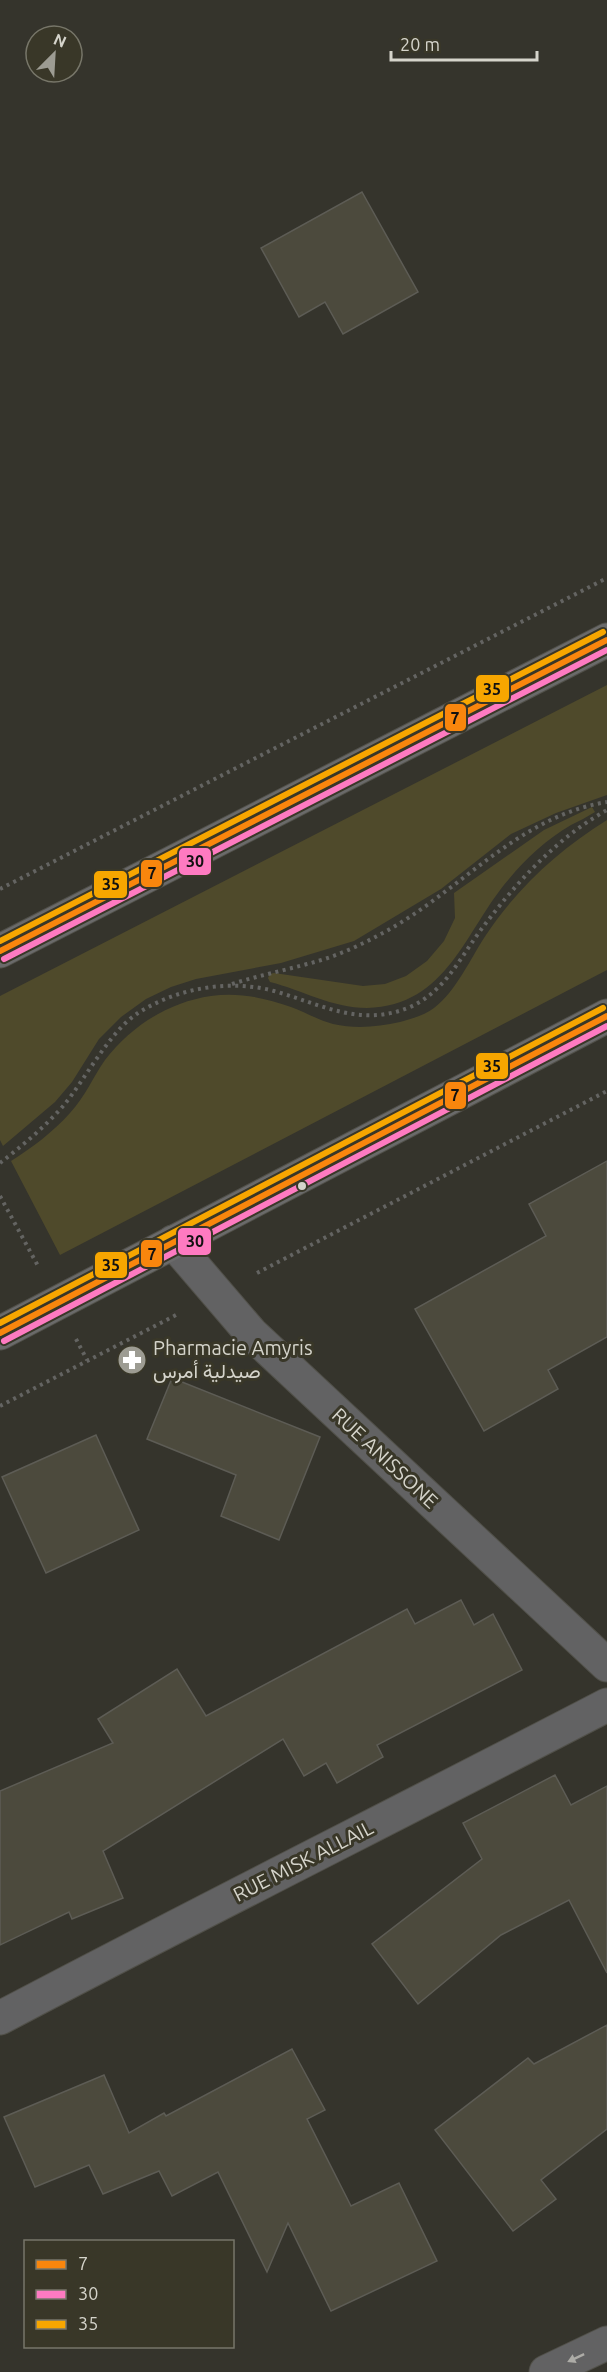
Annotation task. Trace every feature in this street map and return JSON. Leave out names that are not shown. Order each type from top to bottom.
[{"type":"main road","points":[[0,951],[607,640]]},
{"type":"main road","points":[[0,1333],[607,1016]]},
{"type":"street","name":"RUE ANISSONE","points":[[173,1242],[251,1334],[607,1665]]},
{"type":"street","name":"RUE MISK ALLAIL","points":[[0,2018],[195,1915],[423,1801],[607,1705]]},
{"type":"street","points":[[546,2372],[607,2343]]},
{"type":"path","points":[[0,889],[607,578]]},
{"type":"path","points":[[225,986],[338,954],[379,935],[437,899],[510,843],[567,813],[607,802]]},
{"type":"path","points":[[0,1163],[63,1106],[112,1039],[137,1013],[177,995],[206,987],[254,987],[355,1016],[383,1015],[410,1007],[428,997],[455,969],[479,932],[518,883],[572,833],[607,810]]},
{"type":"path","points":[[0,1406],[607,1091]]},
{"type":"shaded area","points":[[607,685],[607,795],[556,813],[511,834],[441,889],[354,941],[281,963],[196,979],[171,987],[146,999],[121,1017],[99,1039],[72,1082],[55,1102],[3,1146],[0,1140],[0,996]]},
{"type":"shaded area","points":[[592,807],[595,812],[554,836],[522,864],[494,899],[452,962],[436,980],[417,994],[395,1004],[367,1008],[354,1007],[329,1002],[270,982],[268,978],[274,973],[363,986],[385,984],[406,976],[427,961],[444,941],[455,918],[454,893],[544,830]]},
{"type":"shaded area","points":[[607,820],[607,970],[60,1255],[11,1161],[42,1139],[63,1120],[80,1100],[105,1060],[139,1026],[180,1004],[221,995],[242,995],[271,1001],[333,1024],[350,1026],[383,1025],[422,1015],[434,1008],[450,992],[498,918],[526,885],[572,844]]},
{"type":"building","points":[[362,192],[418,292],[343,334],[325,302],[299,317],[261,248]]},
{"type":"building","points":[[607,1161],[607,1337],[548,1370],[558,1389],[484,1431],[415,1309],[546,1236],[529,1204]]},
{"type":"building","points":[[172,1378],[320,1437],[279,1540],[221,1516],[236,1475],[147,1439]]},
{"type":"building","points":[[96,1435],[139,1530],[46,1573],[2,1477]]},
{"type":"building","points":[[461,1600],[474,1625],[493,1614],[522,1670],[377,1745],[383,1757],[337,1783],[326,1763],[304,1776],[283,1739],[103,1851],[123,1898],[72,1919],[69,1912],[0,1945],[0,1791],[113,1743],[98,1719],[177,1669],[206,1716],[407,1609],[415,1624]]},
{"type":"building","points":[[555,1775],[571,1805],[607,1786],[607,1973],[569,1900],[501,1935],[418,2004],[372,1944],[482,1859],[463,1823]]},
{"type":"building","points":[[607,2025],[607,2129],[541,2180],[556,2199],[513,2231],[435,2130],[528,2058],[534,2064]]},
{"type":"building","points":[[292,2049],[325,2110],[307,2119],[351,2206],[399,2183],[437,2261],[331,2311],[288,2223],[267,2272],[218,2172],[172,2196],[159,2171],[103,2194],[89,2165],[35,2187],[4,2117],[104,2075],[129,2133],[164,2113],[166,2116]]},
{"type":"transit line","name":"35","points":[[0,941],[603,632]]},
{"type":"transit line","name":"7","points":[[0,951],[607,640]]},
{"type":"transit line","name":"30","points":[[4,959],[607,650]]},
{"type":"transit line","name":"35","points":[[0,1323],[603,1008]]},
{"type":"transit line","name":"7","points":[[0,1333],[607,1016]]},
{"type":"transit line","name":"30","points":[[4,1341],[607,1026]]},
{"type":"place","name":"Pharmacie Amyris صيدلية أمرس","points":[[132,1360]]}]
